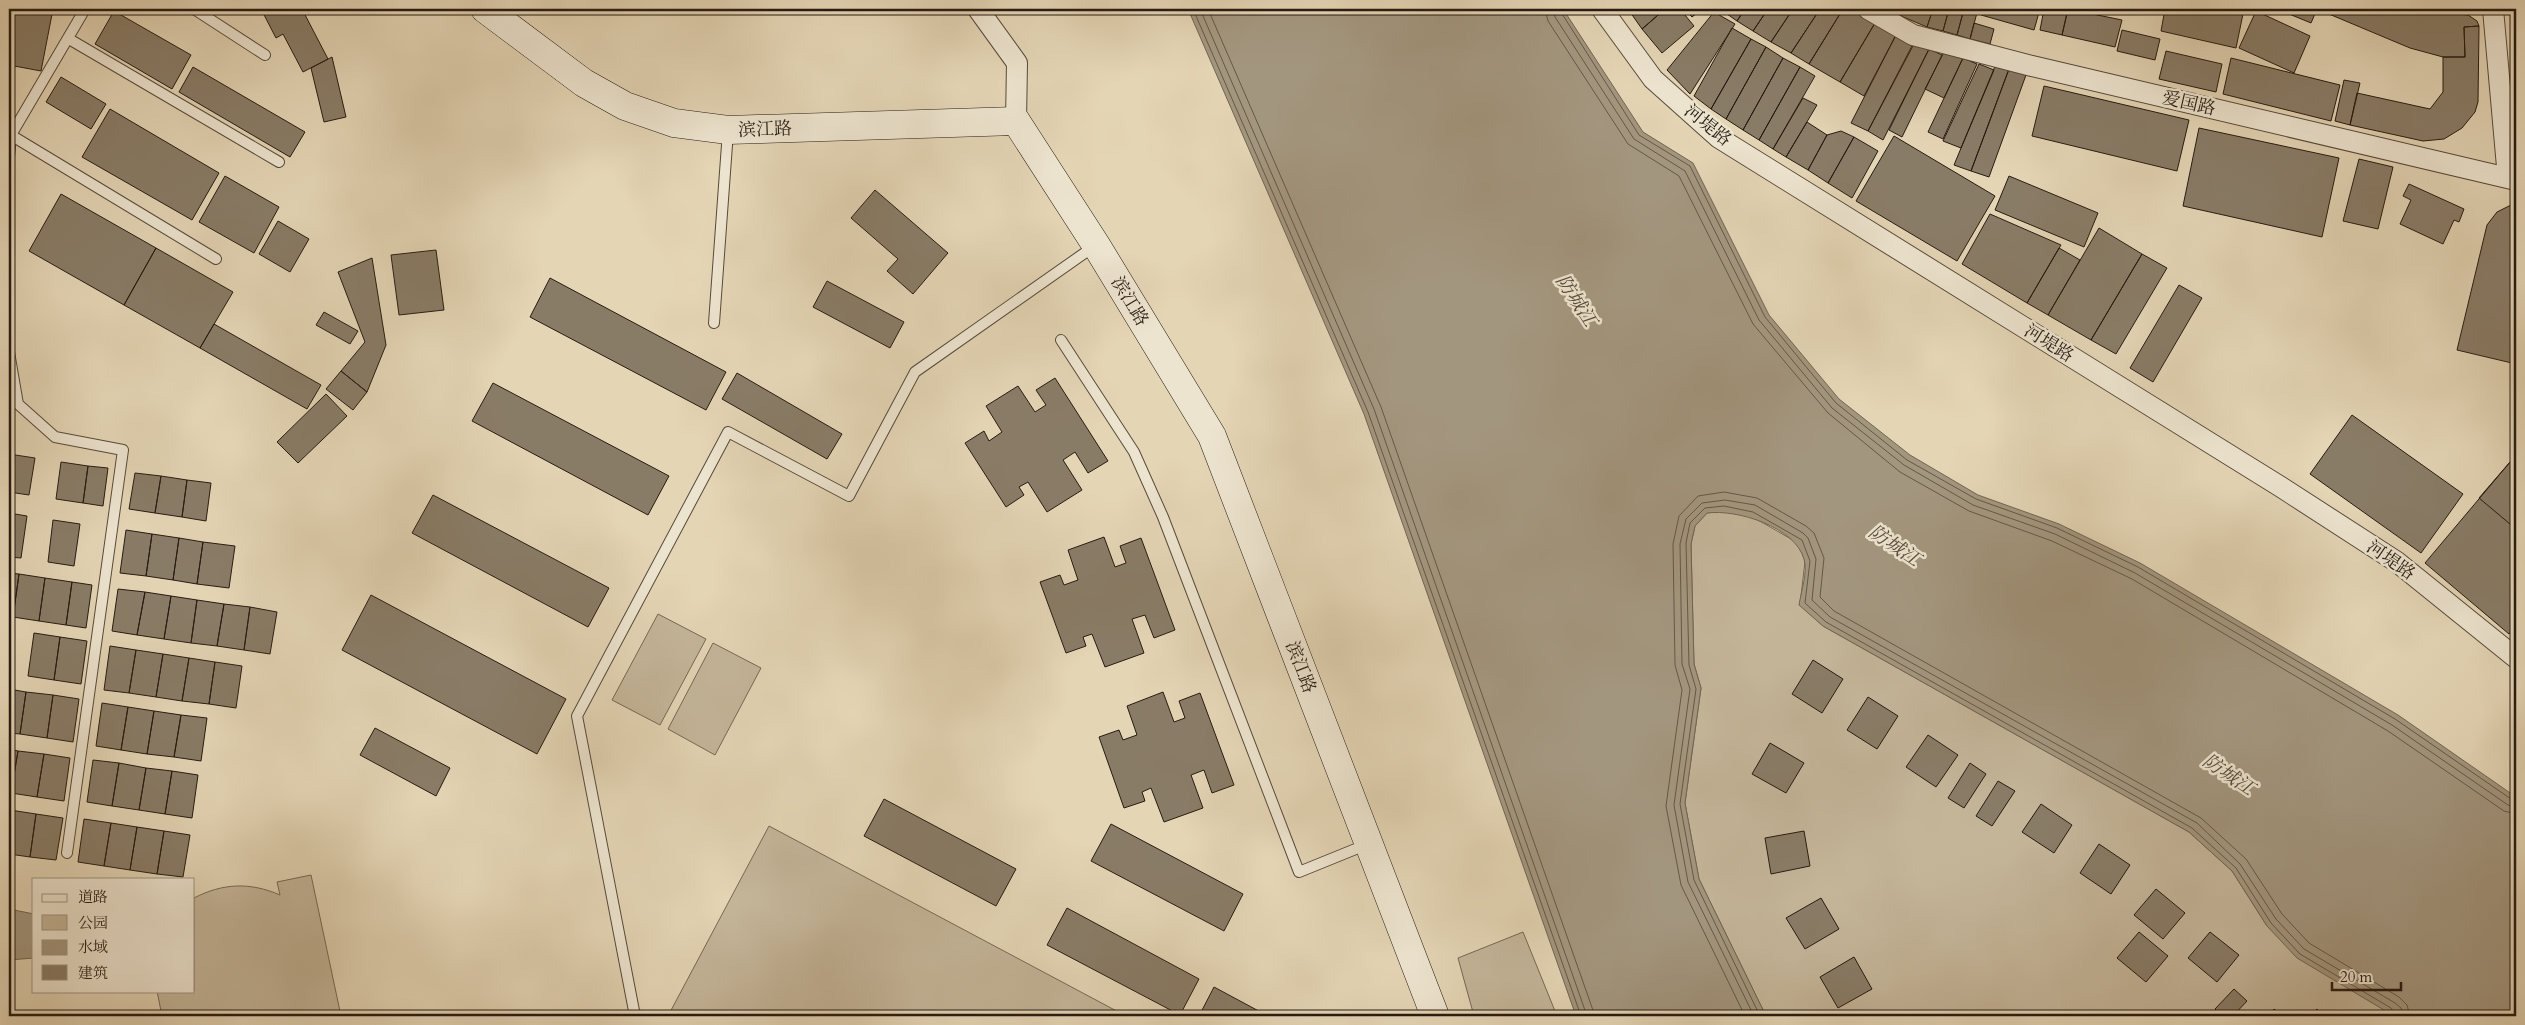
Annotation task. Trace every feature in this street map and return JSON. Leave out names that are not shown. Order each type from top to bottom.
[{"type":"street","name":"滨江路","points":[[485,9],[584,83],[625,106],[674,123],[728,130],[1016,121],[1096,245],[1212,436],[1435,1016]]},
{"type":"street","points":[[978,9],[1017,63],[1016,121]]},
{"type":"street","name":"河堤路","points":[[1602,9],[1653,79],[1720,138],[2273,481],[2397,562],[2514,650]]},
{"type":"street","name":"爱国路","points":[[1868,9],[1913,35],[2032,66],[2512,179]]},
{"type":"street","points":[[2493,9],[2512,179]]},
{"type":"lane","points":[[9,158],[10,134],[69,39],[85,9]]},
{"type":"lane","points":[[194,9],[265,55]]},
{"type":"lane","points":[[69,39],[279,162]]},
{"type":"lane","points":[[714,323],[728,130]]},
{"type":"lane","points":[[10,134],[216,259]]},
{"type":"lane","points":[[635,1016],[577,716],[728,432],[849,496],[915,372],[1096,245]]},
{"type":"lane","points":[[1061,340],[1134,452],[1163,517],[1299,872],[1369,844]]},
{"type":"lane","points":[[9,352],[18,404],[55,437],[123,450],[67,853]]},
{"type":"green space","points":[[1723,511],[1751,516],[1798,543],[1805,561],[1800,605],[1823,626],[2189,832],[2232,871],[2267,926],[2394,1016],[1766,1016],[1699,879],[1685,803],[1701,688],[1694,664],[1691,544],[1695,526],[1707,513]]},
{"type":"green space","points":[[658,614],[706,639],[660,725],[612,700]]},
{"type":"green space","points":[[713,643],[761,668],[715,755],[668,729]]},
{"type":"green space","points":[[769,826],[1126,1016],[668,1016]]},
{"type":"green space","points":[[311,875],[341,1016],[162,1016],[157,992],[195,992],[195,898],[215,889],[237,886],[258,888],[280,895],[277,882]]},
{"type":"green space","points":[[1523,932],[1557,1016],[1474,1016],[1458,958]]},
{"type":"water","name":"防城江","points":[[1188,9],[1563,9],[1643,132],[1693,163],[1769,315],[1839,399],[1910,455],[1978,495],[2059,524],[2140,563],[2398,715],[2516,797],[2516,1016],[2394,1016],[2297,958],[2267,926],[2232,871],[2189,832],[1823,626],[1799,605],[1804,582],[1805,564],[1798,548],[1789,538],[1777,529],[1749,517],[1734,514],[1707,513],[1695,526],[1691,544],[1694,664],[1701,688],[1685,803],[1699,879],[1766,1016],[1576,1016],[1364,414]]},
{"type":"water","points":[[9,909],[32,914],[32,958],[9,960]]},
{"type":"building","points":[[9,9],[53,9],[41,71],[9,65]]},
{"type":"building","points":[[261,9],[302,9],[328,59],[303,72],[283,34],[276,38]]},
{"type":"building","points":[[1628,9],[1665,9],[1642,29]]},
{"type":"building","points":[[1665,9],[1680,9],[1694,26],[1662,53],[1642,29]]},
{"type":"building","points":[[1684,9],[1702,9],[1692,17]]},
{"type":"building","points":[[1720,9],[1745,9],[1737,21]]},
{"type":"building","points":[[1745,9],[1768,9],[1753,31],[1737,21]]},
{"type":"building","points":[[1768,9],[1793,9],[1771,42],[1753,31]]},
{"type":"building","points":[[1793,9],[1820,9],[1791,53],[1771,42]]},
{"type":"building","points":[[1820,9],[1843,9],[1809,64],[1791,53]]},
{"type":"building","points":[[1843,9],[1851,9],[1875,23],[1840,82],[1809,64]]},
{"type":"building","points":[[1889,9],[1905,9],[1901,16]]},
{"type":"building","points":[[1905,9],[1933,9],[1927,27],[1901,16]]},
{"type":"building","points":[[1933,9],[1949,9],[1943,31],[1927,27]]},
{"type":"building","points":[[1949,9],[1964,9],[1957,35],[1943,31]]},
{"type":"building","points":[[1964,9],[1978,9],[1970,39],[1957,35]]},
{"type":"building","points":[[1983,9],[2040,9],[2034,30],[1981,15]]},
{"type":"building","points":[[2044,9],[2068,9],[2062,35],[2040,30]]},
{"type":"building","points":[[2068,9],[2122,20],[2115,47],[2062,35]]},
{"type":"building","points":[[2165,9],[2244,9],[2236,48],[2161,31]]},
{"type":"building","points":[[2277,9],[2317,9],[2311,23]]},
{"type":"building","points":[[2317,9],[2416,9],[2468,15],[2477,21],[2479,26],[2464,27],[2465,57],[2443,57],[2410,48]]},
{"type":"building","points":[[114,11],[191,55],[172,89],[95,44]]},
{"type":"building","points":[[2256,11],[2310,36],[2294,73],[2239,48]]},
{"type":"building","points":[[1714,12],[1735,24],[1690,94],[1667,70]]},
{"type":"building","points":[[1875,23],[1896,35],[1864,96],[1840,82]]},
{"type":"building","points":[[1974,23],[1994,29],[1990,44],[1970,39]]},
{"type":"building","points":[[2479,26],[2478,102],[2475,112],[2462,128],[2444,139],[2423,141],[2350,125],[2357,93],[2430,109],[2443,92],[2443,57],[2465,57],[2464,27]]},
{"type":"building","points":[[1732,28],[1751,39],[1711,109],[1694,96]]},
{"type":"building","points":[[2122,30],[2160,39],[2155,60],[2117,51]]},
{"type":"building","points":[[1896,35],[1913,44],[1868,131],[1851,123]]},
{"type":"building","points":[[1751,39],[1766,47],[1726,119],[1711,109]]},
{"type":"building","points":[[1915,42],[1929,49],[1883,140],[1868,131]]},
{"type":"building","points":[[1766,47],[1783,58],[1743,130],[1726,119]]},
{"type":"building","points":[[1929,49],[1942,55],[1902,137],[1889,130]]},
{"type":"building","points":[[1945,50],[1963,58],[1944,98],[1925,89]]},
{"type":"building","points":[[2166,51],[2222,64],[2216,92],[2159,79]]},
{"type":"building","points":[[332,57],[346,117],[324,122],[311,68]]},
{"type":"building","points":[[1783,58],[1800,67],[1759,140],[1743,130]]},
{"type":"building","points":[[1963,58],[1977,64],[1943,139],[1928,132]]},
{"type":"building","points":[[2231,58],[2340,85],[2331,121],[2223,94]]},
{"type":"building","points":[[1979,64],[1994,70],[1961,148],[1943,141]]},
{"type":"building","points":[[1996,64],[2009,69],[1971,171],[1954,165]]},
{"type":"building","points":[[193,67],[305,132],[290,157],[179,92]]},
{"type":"building","points":[[1800,67],[1815,76],[1773,149],[1759,140]]},
{"type":"building","points":[[2009,69],[2026,75],[1989,177],[1971,171]]},
{"type":"building","points":[[61,77],[106,104],[91,129],[46,102]]},
{"type":"building","points":[[2344,80],[2360,83],[2350,125],[2335,121]]},
{"type":"building","points":[[2044,86],[2189,120],[2177,171],[2032,136]]},
{"type":"building","points":[[1803,98],[1817,105],[1786,157],[1773,149]]},
{"type":"building","points":[[110,109],[219,173],[192,220],[82,157]]},
{"type":"building","points":[[1807,122],[1827,135],[1808,170],[1786,157]]},
{"type":"building","points":[[2199,128],[2339,158],[2322,237],[2183,206]]},
{"type":"building","points":[[1841,131],[1854,137],[1828,183],[1808,170],[1827,135]]},
{"type":"building","points":[[1894,136],[1995,196],[1957,261],[1856,201]]},
{"type":"building","points":[[1854,137],[1878,151],[1852,198],[1828,183]]},
{"type":"building","points":[[2359,159],[2393,167],[2378,229],[2343,221]]},
{"type":"building","points":[[225,176],[279,207],[254,253],[199,222]]},
{"type":"building","points":[[2009,176],[2098,213],[2084,247],[1995,210]]},
{"type":"building","points":[[2409,184],[2464,209],[2459,222],[2454,220],[2443,244],[2400,224],[2411,200],[2403,196]]},
{"type":"building","points":[[875,190],[948,253],[913,294],[887,271],[898,259],[851,218]]},
{"type":"building","points":[[61,194],[156,248],[124,305],[29,251]]},
{"type":"building","points":[[2511,205],[2516,205],[2516,364],[2457,350],[2487,225],[2497,212]]},
{"type":"building","points":[[1990,214],[2061,245],[2027,303],[1962,264]]},
{"type":"building","points":[[278,221],[309,239],[290,272],[259,254]]},
{"type":"building","points":[[2099,228],[2142,254],[2091,340],[2048,315]]},
{"type":"building","points":[[156,248],[233,292],[200,348],[124,305]]},
{"type":"building","points":[[2059,248],[2080,260],[2048,315],[2027,303]]},
{"type":"building","points":[[436,250],[444,310],[399,315],[391,255]]},
{"type":"building","points":[[2142,254],[2167,268],[2116,354],[2091,340]]},
{"type":"building","points":[[372,258],[386,345],[367,392],[341,371],[365,342],[338,272]]},
{"type":"building","points":[[550,278],[726,372],[706,410],[530,317]]},
{"type":"building","points":[[827,281],[904,322],[890,348],[813,307]]},
{"type":"building","points":[[2179,285],[2202,298],[2153,382],[2130,368]]},
{"type":"building","points":[[324,312],[358,331],[350,344],[316,325]]},
{"type":"building","points":[[214,324],[321,385],[307,409],[200,348]]},
{"type":"building","points":[[341,371],[367,392],[353,410],[326,389]]},
{"type":"building","points":[[737,373],[842,434],[827,459],[722,399]]},
{"type":"building","points":[[1055,378],[1108,461],[1088,473],[1075,452],[1063,460],[1082,490],[1047,512],[1028,482],[1019,487],[1024,495],[1006,507],[965,443],[984,431],[989,441],[1002,432],[986,406],[1018,386],[1035,412],[1046,405],[1036,390]]},
{"type":"building","points":[[493,383],[669,476],[648,515],[472,421]]},
{"type":"building","points":[[326,394],[347,416],[298,463],[277,442]]},
{"type":"building","points":[[2352,415],[2463,494],[2421,553],[2310,474]]},
{"type":"building","points":[[9,454],[35,458],[29,495],[9,492]]},
{"type":"building","points":[[2516,455],[2516,529],[2479,498]]},
{"type":"building","points":[[2516,455],[2516,626],[2509,634],[2425,563]]},
{"type":"building","points":[[61,462],[88,466],[83,503],[56,499]]},
{"type":"building","points":[[88,466],[108,468],[103,506],[83,503]]},
{"type":"building","points":[[135,473],[161,476],[155,513],[129,509]]},
{"type":"building","points":[[161,476],[187,480],[182,517],[155,513]]},
{"type":"building","points":[[187,480],[211,483],[206,521],[182,517]]},
{"type":"building","points":[[433,495],[609,588],[588,627],[412,533]]},
{"type":"building","points":[[9,513],[27,516],[21,558],[9,557]]},
{"type":"building","points":[[53,520],[80,524],[74,566],[48,562]]},
{"type":"building","points":[[126,530],[152,534],[146,576],[120,573]]},
{"type":"building","points":[[152,534],[179,538],[173,580],[146,576]]},
{"type":"building","points":[[1104,537],[1115,567],[1126,563],[1120,546],[1141,538],[1175,630],[1154,638],[1145,615],[1132,619],[1144,653],[1105,667],[1092,634],[1083,637],[1086,646],[1066,653],[1040,582],[1060,575],[1064,585],[1078,580],[1068,550]]},
{"type":"building","points":[[179,538],[203,542],[197,584],[173,580]]},
{"type":"building","points":[[203,542],[235,546],[229,588],[197,584]]},
{"type":"building","points":[[9,573],[19,574],[13,617],[9,617]]},
{"type":"building","points":[[19,574],[45,578],[39,621],[13,617]]},
{"type":"building","points":[[45,578],[72,582],[66,625],[39,621]]},
{"type":"building","points":[[72,582],[92,585],[86,628],[66,625]]},
{"type":"building","points":[[118,589],[145,592],[137,635],[112,631]]},
{"type":"building","points":[[145,592],[171,596],[164,639],[137,635]]},
{"type":"building","points":[[371,595],[566,699],[537,754],[342,650]]},
{"type":"building","points":[[171,596],[197,600],[191,643],[164,639]]},
{"type":"building","points":[[197,600],[224,604],[217,646],[191,643]]},
{"type":"building","points":[[224,604],[250,607],[244,650],[217,646]]},
{"type":"building","points":[[250,607],[277,612],[270,654],[244,650]]},
{"type":"building","points":[[34,633],[60,637],[54,680],[28,676]]},
{"type":"building","points":[[60,637],[87,641],[81,684],[54,680]]},
{"type":"building","points":[[110,646],[136,650],[129,693],[104,690]]},
{"type":"building","points":[[136,650],[163,654],[156,697],[129,693]]},
{"type":"building","points":[[163,654],[189,658],[182,701],[156,697]]},
{"type":"building","points":[[189,658],[215,662],[209,704],[182,701]]},
{"type":"building","points":[[1813,660],[1843,679],[1822,713],[1792,694]]},
{"type":"building","points":[[215,662],[242,666],[236,708],[209,704]]},
{"type":"building","points":[[9,689],[26,692],[20,734],[9,733]]},
{"type":"building","points":[[26,692],[53,695],[47,738],[20,734]]},
{"type":"building","points":[[1163,692],[1174,722],[1185,718],[1179,701],[1200,693],[1234,785],[1212,793],[1204,770],[1191,775],[1203,808],[1164,822],[1151,788],[1142,792],[1145,801],[1124,808],[1099,737],[1119,730],[1123,740],[1137,735],[1127,706]]},
{"type":"building","points":[[53,695],[79,699],[73,742],[47,738]]},
{"type":"building","points":[[1868,697],[1898,716],[1877,749],[1847,730]]},
{"type":"building","points":[[102,703],[128,707],[121,750],[96,746]]},
{"type":"building","points":[[128,707],[154,711],[147,754],[121,750]]},
{"type":"building","points":[[154,711],[181,715],[174,757],[147,754]]},
{"type":"building","points":[[181,715],[207,718],[201,761],[174,757]]},
{"type":"building","points":[[375,728],[450,768],[436,796],[360,755]]},
{"type":"building","points":[[1928,735],[1958,755],[1936,787],[1906,767]]},
{"type":"building","points":[[1770,743],[1804,763],[1786,793],[1752,774]]},
{"type":"building","points":[[9,749],[18,751],[11,793],[9,793]]},
{"type":"building","points":[[18,751],[44,754],[37,797],[11,793]]},
{"type":"building","points":[[44,754],[70,758],[64,801],[37,797]]},
{"type":"building","points":[[93,760],[119,763],[112,806],[87,802]]},
{"type":"building","points":[[119,763],[146,768],[139,810],[112,806]]},
{"type":"building","points":[[1970,763],[1986,774],[1964,808],[1948,798]]},
{"type":"building","points":[[146,768],[172,771],[165,814],[139,810]]},
{"type":"building","points":[[172,771],[198,775],[192,818],[165,814]]},
{"type":"building","points":[[1998,781],[2015,791],[1992,826],[1976,816]]},
{"type":"building","points":[[884,799],[1016,869],[996,906],[864,836]]},
{"type":"building","points":[[2041,804],[2072,825],[2054,853],[2022,832]]},
{"type":"building","points":[[10,810],[36,814],[30,857],[9,854]]},
{"type":"building","points":[[36,814],[63,818],[56,860],[30,857]]},
{"type":"building","points":[[84,819],[111,823],[104,866],[78,862]]},
{"type":"building","points":[[111,823],[137,827],[130,870],[104,866]]},
{"type":"building","points":[[1111,824],[1243,894],[1224,931],[1091,861]]},
{"type":"building","points":[[137,827],[164,831],[157,874],[130,870]]},
{"type":"building","points":[[164,831],[190,835],[183,877],[157,874]]},
{"type":"building","points":[[1804,831],[1810,866],[1771,874],[1765,838]]},
{"type":"building","points":[[2099,844],[2130,865],[2111,894],[2080,873]]},
{"type":"building","points":[[2156,889],[2185,913],[2163,939],[2134,915]]},
{"type":"building","points":[[1821,898],[1839,929],[1805,949],[1786,918]]},
{"type":"building","points":[[1067,908],[1199,979],[1180,1015],[1047,945]]},
{"type":"building","points":[[2139,932],[2168,956],[2146,982],[2117,958]]},
{"type":"building","points":[[2210,932],[2239,955],[2217,982],[2188,958]]},
{"type":"building","points":[[1854,957],[1872,989],[1838,1008],[1820,977]]},
{"type":"building","points":[[1214,987],[1268,1016],[1199,1016]]},
{"type":"building","points":[[2234,989],[2247,1001],[2233,1016],[2222,1016],[2215,1009]]},
{"type":"building","points":[[2274,1009],[2283,1016],[2267,1016]]},
{"type":"building","points":[[2317,1009],[2324,1016],[2309,1016]]},
{"type":"building","points":[[435,1010],[441,1016],[428,1016]]}]
